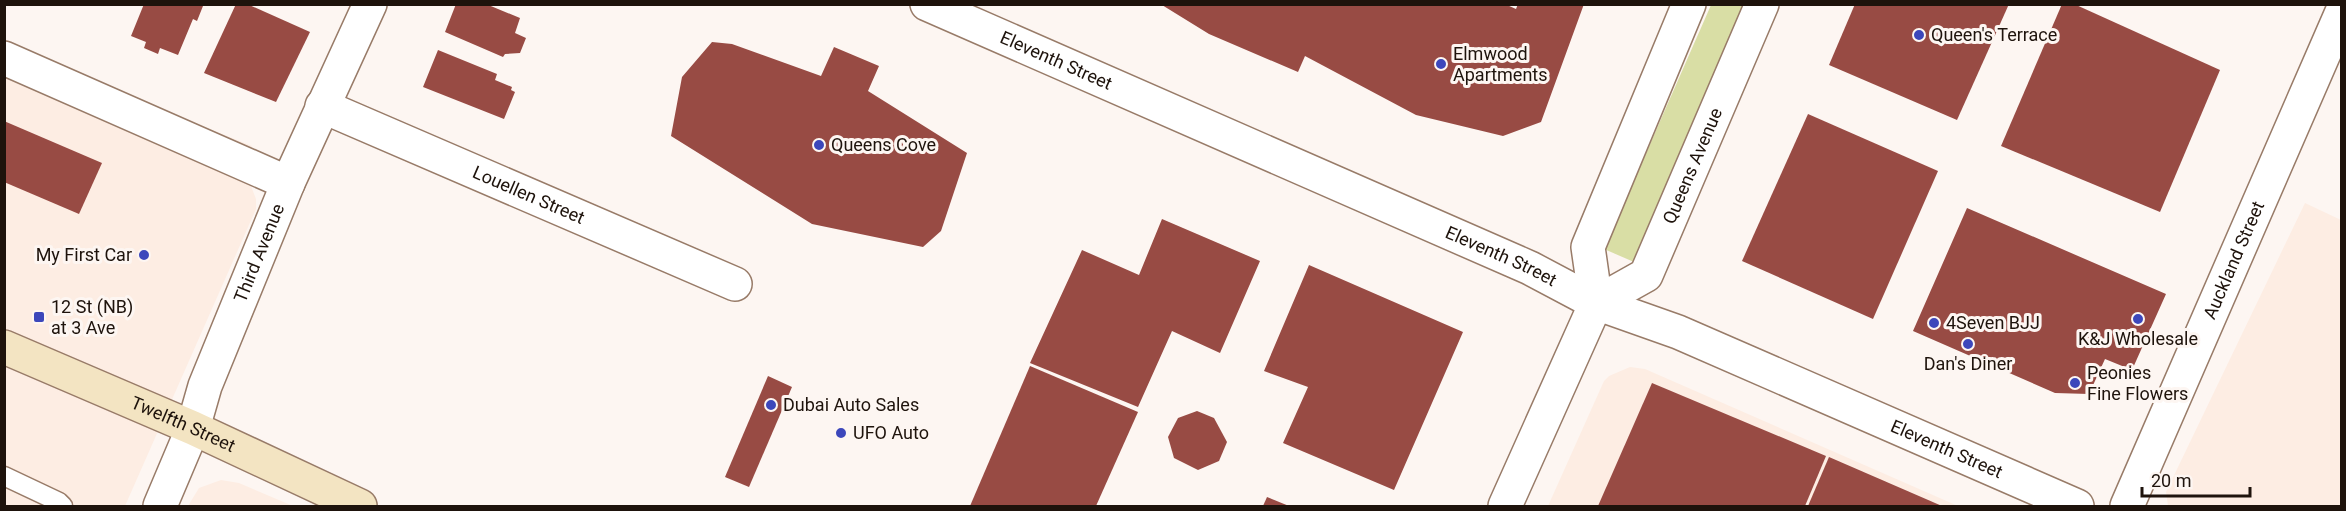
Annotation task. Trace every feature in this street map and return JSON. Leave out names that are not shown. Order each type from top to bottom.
[{"type":"street","name":"Third Avenue","points":[[160,507],[194,428],[205,386],[288,183],[370,4]]},
{"type":"street","name":"Eleventh Street","points":[[927,4],[1530,268],[1596,303],[1678,332],[2076,507]]},
{"type":"street","points":[[1505,507],[1596,303],[1588,247],[1689,4]]},
{"type":"street","name":"Queens Avenue","points":[[1596,303],[1646,275],[1762,4]]},
{"type":"street","name":"Auckland Street","points":[[2127,507],[2342,12]]},
{"type":"street","points":[[4,58],[288,183]]},
{"type":"street","name":"Louellen Street","points":[[322,106],[735,284]]},
{"type":"street","name":"Twelfth Street","points":[[4,347],[194,428],[360,507]]},
{"type":"lane","points":[[4,476],[59,502],[63,507]]},
{"type":"shaded area","points":[[4,47],[252,146],[236,170],[249,181],[256,199],[256,209],[125,506],[5,506]]},
{"type":"shaded area","points":[[2305,203],[2341,220],[2341,506],[2168,506],[2166,492]]},
{"type":"shaded area","points":[[1630,367],[1645,369],[1958,506],[1548,506],[1604,381],[1609,376]]},
{"type":"shaded area","points":[[221,480],[239,483],[293,506],[188,506],[199,488]]},
{"type":"green space","points":[[1711,5],[1746,5],[1634,262],[1604,249]]},
{"type":"building","points":[[144,4],[203,6],[197,21],[193,19],[178,55],[160,48],[158,54],[144,48],[146,42],[131,36]]},
{"type":"building","points":[[236,4],[247,4],[310,32],[276,102],[204,73]]},
{"type":"building","points":[[456,4],[486,4],[520,18],[515,33],[526,38],[520,53],[505,54],[503,57],[445,32]]},
{"type":"building","name":"Elmwood Apartments","points":[[1518,4],[1584,4],[1541,122],[1503,136],[1416,115],[1305,56],[1298,72],[1209,34],[1162,5],[1507,5],[1516,9]]},
{"type":"building","name":"Queen's Terrace","points":[[1855,4],[2009,4],[1957,120],[1829,65]]},
{"type":"building","points":[[2062,4],[2074,4],[2220,70],[2160,212],[2001,146]]},
{"type":"building","name":"Queens Cove","points":[[712,42],[732,44],[821,76],[834,47],[879,66],[868,91],[967,153],[941,231],[923,247],[812,224],[671,136],[682,77]]},
{"type":"building","points":[[438,50],[497,74],[495,80],[512,87],[511,90],[515,92],[504,119],[423,87]]},
{"type":"building","points":[[1808,114],[1938,171],[1873,319],[1742,261]]},
{"type":"building","points":[[4,121],[102,163],[79,214],[4,182]]},
{"type":"building","points":[[1967,208],[2166,294],[2132,370],[2105,359],[2089,394],[2055,393],[1913,331]]},
{"type":"building","points":[[1162,219],[1260,261],[1220,353],[1172,331],[1138,407],[1030,363],[1082,250],[1139,275]]},
{"type":"building","points":[[1309,265],[1463,332],[1394,490],[1283,443],[1308,387],[1264,371]]},
{"type":"building","points":[[1030,366],[1138,412],[1096,506],[970,506]]},
{"type":"building","points":[[768,376],[792,387],[749,487],[725,477]]},
{"type":"building","points":[[1652,383],[1826,456],[1805,506],[1598,506]]},
{"type":"building","points":[[1197,411],[1214,418],[1227,442],[1219,461],[1198,470],[1174,458],[1168,437],[1178,418]]},
{"type":"building","points":[[1829,457],[1942,506],[1808,506]]},
{"type":"building","points":[[1267,497],[1289,506],[1263,506]]},
{"type":"place","name":"Queen's Terrace","points":[[1919,35]]},
{"type":"place","name":"Elmwood Apartments","points":[[1441,64]]},
{"type":"place","name":"Queens Cove","points":[[819,145]]},
{"type":"place","name":"My First Car","points":[[144,255]]},
{"type":"place","name":"12 St (NB) at 3 Ave","points":[[39,317]]},
{"type":"place","name":"K&J Wholesale","points":[[2138,319]]},
{"type":"place","name":"4Seven BJJ","points":[[1934,323]]},
{"type":"place","name":"Dan's Diner","points":[[1968,344]]},
{"type":"place","name":"Peonies Fine Flowers","points":[[2075,383]]},
{"type":"place","name":"Dubai Auto Sales","points":[[771,405]]},
{"type":"place","name":"UFO Auto","points":[[841,433]]}]
